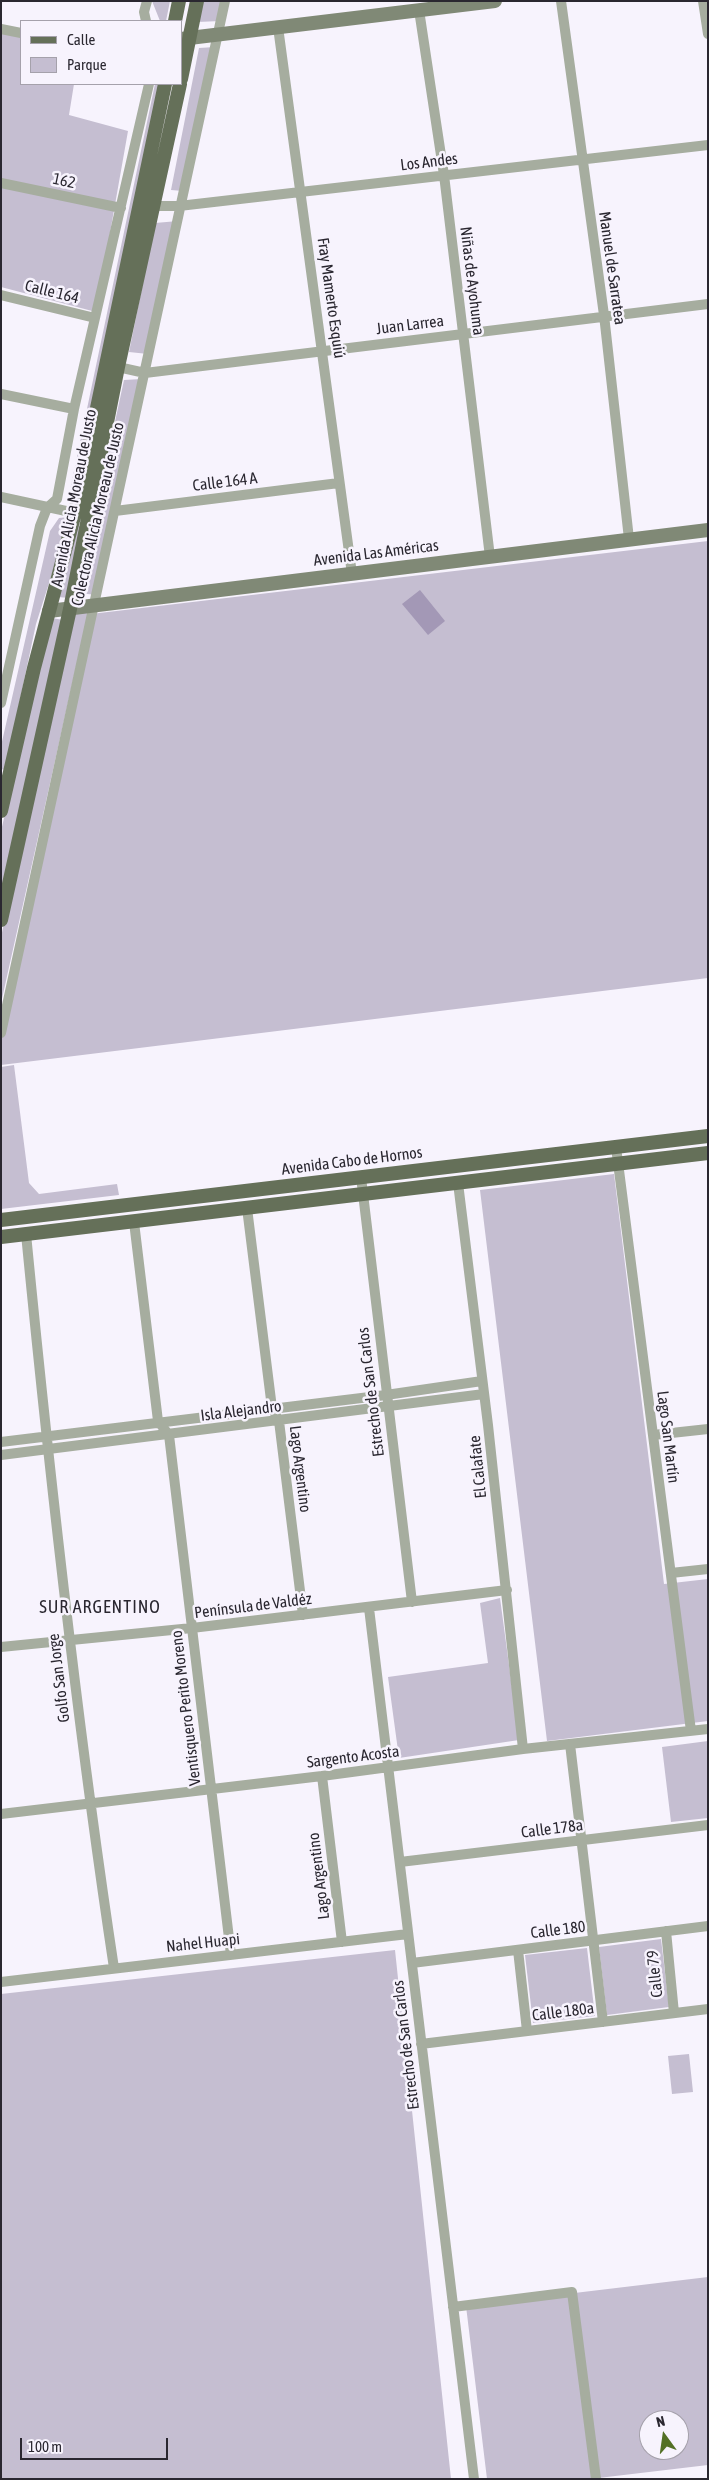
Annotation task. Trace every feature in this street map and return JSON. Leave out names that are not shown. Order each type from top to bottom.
[{"type":"main road","points":[[175,20],[179,1]]},
{"type":"main road","points":[[183,58],[185,38],[197,1]]},
{"type":"main road","points":[[185,38],[419,10],[458,3],[495,1]]},
{"type":"main road","name":"Avenida Alicia Moreau de Justo","points":[[1,920],[70,609],[82,514],[165,85]]},
{"type":"main road","name":"Avenida Alicia Moreau de Justo","points":[[1,811],[6,776],[49,611],[82,514],[118,367],[180,85]]},
{"type":"main road","name":"Avenida Las Américas","points":[[49,611],[708,530]]},
{"type":"main road","name":"Avenida Cabo de Hornos","points":[[1,1220],[708,1136]]},
{"type":"main road","points":[[1,1237],[708,1153]]},
{"type":"street","points":[[146,20],[144,12],[147,1]]},
{"type":"street","name":"Colectora Alicia Moreau de Justo","points":[[1,1033],[225,1]]},
{"type":"street","name":"Manuel de Sarratea","points":[[561,1],[604,315],[629,539]]},
{"type":"street","points":[[703,1],[708,34]]},
{"type":"street","name":"Niñas de Ayohuma","points":[[419,10],[444,175],[490,556]]},
{"type":"street","name":"Fray Mamerto Esquiú","points":[[278,27],[352,574]]},
{"type":"street","points":[[1,29],[20,33]]},
{"type":"street","points":[[1,703],[5,667],[40,526],[47,508],[57,499],[74,409],[122,208],[149,85]]},
{"type":"street","name":"Los Andes","points":[[154,206],[179,206],[708,145]]},
{"type":"street","name":"162","points":[[1,183],[122,208]]},
{"type":"street","name":"Calle 164","points":[[1,295],[95,318]]},
{"type":"street","name":"Juan Larrea","points":[[118,367],[144,373],[604,315],[708,304]]},
{"type":"street","points":[[1,394],[74,409]]},
{"type":"street","name":"Calle 164 A","points":[[115,511],[339,483]]},
{"type":"street","points":[[1,497],[82,514]]},
{"type":"street","name":"Lago San Martín","points":[[616,1147],[691,1731]]},
{"type":"street","name":"Estrecho de San Carlos","points":[[361,1177],[412,1602]]},
{"type":"street","name":"El Calafate","points":[[458,1183],[507,1590],[523,1749]]},
{"type":"street","name":"Lago Argentino","points":[[247,1208],[272,1408],[279,1421],[303,1615]]},
{"type":"street","name":"Ventisquero Perito Moreno","points":[[134,1222],[158,1421],[168,1435],[231,1955]]},
{"type":"street","name":"Golfo San Jorge","points":[[26,1234],[47,1450],[69,1640],[89,1803],[114,1968]]},
{"type":"street","name":"Isla Alejandro","points":[[1,1442],[158,1421],[386,1395],[482,1381]]},
{"type":"street","name":"Isla Alejandro","points":[[1,1455],[388,1408],[484,1394]]},
{"type":"street","points":[[653,1435],[708,1429]]},
{"type":"street","points":[[670,1573],[708,1569]]},
{"type":"street","name":"Península de Valdéz","points":[[1,1648],[369,1608],[507,1590]]},
{"type":"street","name":"Estrecho de San Carlos","points":[[369,1608],[474,2479]]},
{"type":"street","name":"Sargento Acosta","points":[[1,1814],[388,1768],[523,1749],[708,1729]]},
{"type":"street","points":[[570,1744],[603,2022]]},
{"type":"street","name":"Lago Argentino","points":[[322,1776],[342,1942]]},
{"type":"street","name":"Calle 178a","points":[[400,1862],[708,1825]]},
{"type":"street","name":"Calle 180","points":[[412,1963],[708,1926]]},
{"type":"street","name":"Calle 79","points":[[666,1931],[674,2014]]},
{"type":"street","name":"Nahel Huapi","points":[[1,1981],[408,1934]]},
{"type":"street","points":[[518,1950],[527,2031]]},
{"type":"street","name":"Calle 180a","points":[[421,2044],[708,2009]]},
{"type":"street","points":[[453,2307],[572,2292],[596,2479]]},
{"type":"green space","points":[[152,1],[170,1],[166,20],[160,20]]},
{"type":"green space","points":[[202,1],[225,1],[221,21],[197,22]]},
{"type":"green space","points":[[1,31],[20,35],[20,85],[74,85],[69,115],[128,131],[96,312],[1,287]]},
{"type":"green space","points":[[215,47],[183,191],[171,190],[199,48]]},
{"type":"green space","points":[[155,85],[161,85],[77,491],[70,490]]},
{"type":"green space","points":[[178,221],[148,354],[129,352],[155,223]]},
{"type":"green space","points":[[142,379],[97,595],[78,593],[124,380]]},
{"type":"green space","points":[[70,517],[36,624],[5,770],[1,769],[1,746],[50,531],[59,518]]},
{"type":"green space","points":[[77,526],[84,526],[70,598],[57,597]]},
{"type":"green space","points":[[708,541],[708,978],[1,1065],[1,1034],[91,614]]},
{"type":"green space","points":[[72,613],[88,613],[1,1003],[1,937]]},
{"type":"green space","points":[[51,618],[64,620],[1,894],[1,831]]},
{"type":"green space","points":[[14,1065],[29,1183],[39,1194],[117,1184],[119,1195],[1,1209],[1,1067]]},
{"type":"green space","points":[[614,1174],[664,1584],[708,1579],[708,1721],[547,1741],[480,1190]]},
{"type":"green space","points":[[500,1598],[519,1740],[399,1758],[388,1677],[488,1663],[480,1603]]},
{"type":"green space","points":[[708,1741],[708,1818],[671,1822],[662,1747]]},
{"type":"green space","points":[[661,1939],[669,2007],[607,2015],[599,1947]]},
{"type":"green space","points":[[587,1948],[595,2016],[533,2023],[525,1955]]},
{"type":"green space","points":[[395,1950],[451,2479],[1,2479],[1,1994]]},
{"type":"green space","points":[[689,2054],[693,2092],[672,2094],[668,2056]]},
{"type":"green space","points":[[708,2277],[708,2465],[590,2479],[487,2479],[466,2306]]},
{"type":"shaded area","points":[[420,590],[445,621],[428,635],[402,604]]},
{"type":"district","name":"SUR ARGENTINO","points":[[100,1607]]}]
